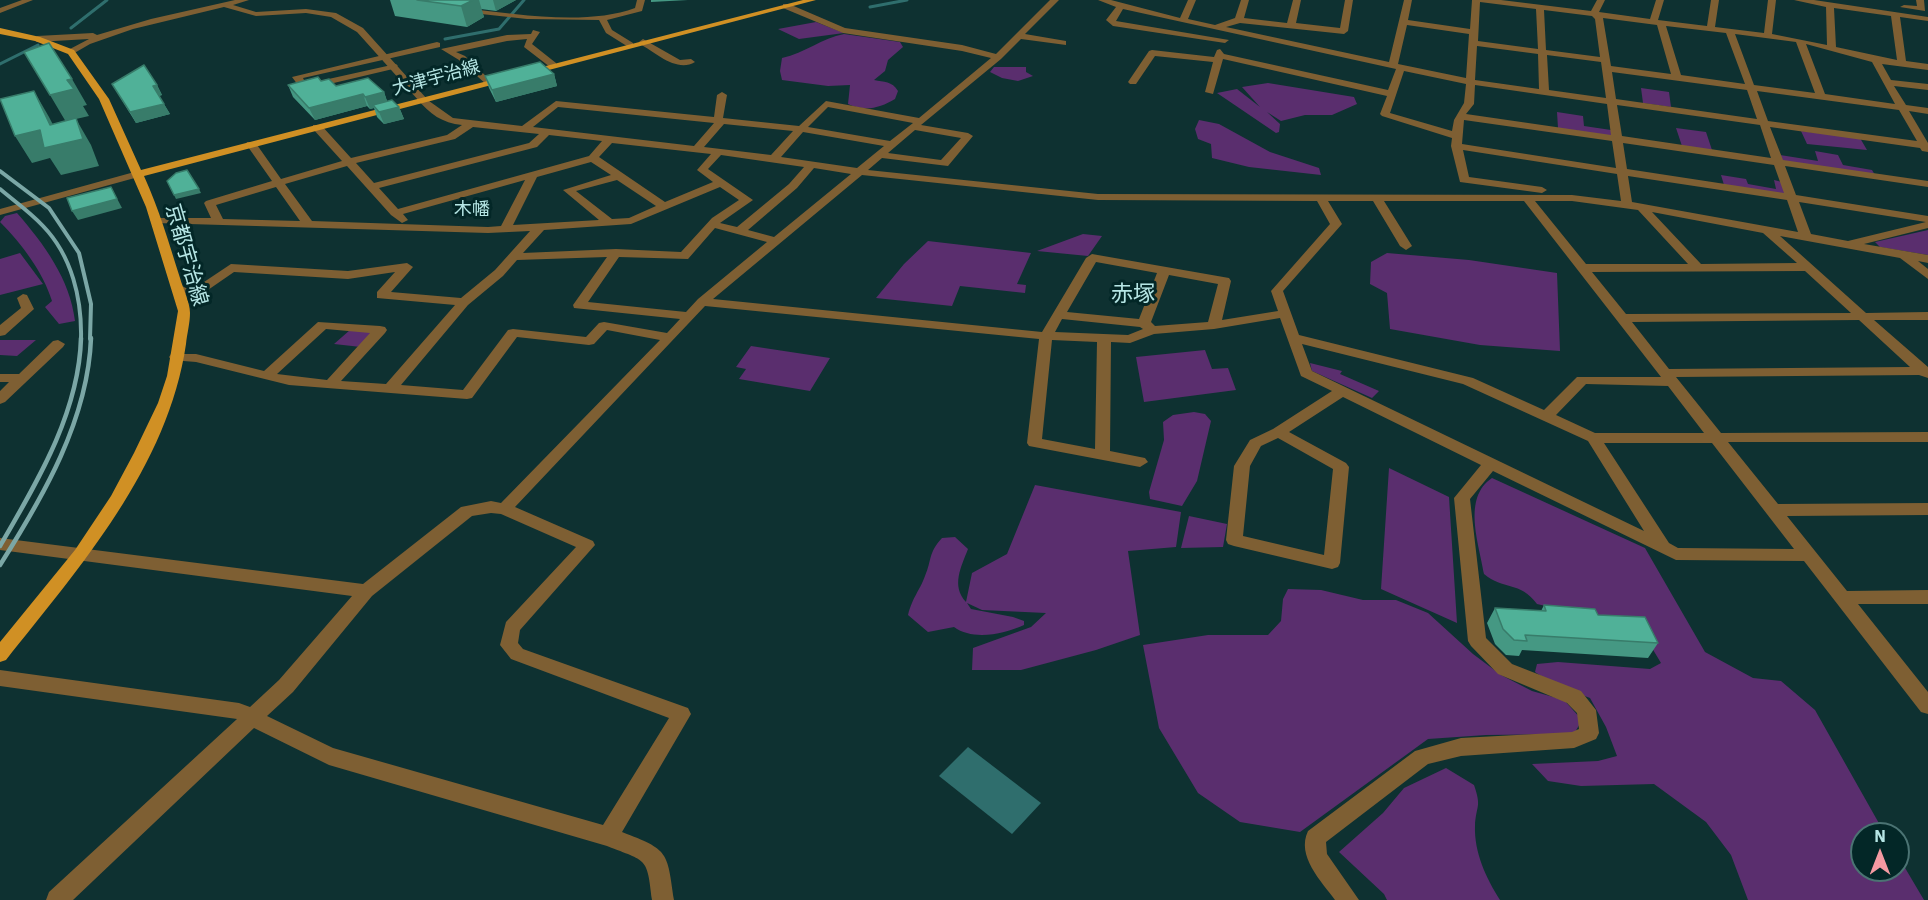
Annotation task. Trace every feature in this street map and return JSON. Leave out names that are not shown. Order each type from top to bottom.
[{"type":"main road","name":"大津宇治線","points":[[138,174],[630,45],[812,0]]},
{"type":"main road","points":[[0,31],[37,39],[71,52]]},
{"type":"main road","name":"京都宇治線","points":[[0,655],[81,554],[118,498],[165,403],[184,311],[156,219],[138,174],[104,99],[71,52]]},
{"type":"street","points":[[0,11],[28,0]]},
{"type":"street","points":[[71,52],[85,42],[108,34],[245,0]]},
{"type":"street","points":[[449,8],[506,17],[602,17],[630,15],[639,9],[641,0]]},
{"type":"street","points":[[504,509],[702,302],[998,57],[1055,0]]},
{"type":"street","points":[[1102,0],[1234,32],[1392,94]]},
{"type":"street","points":[[1139,10],[1146,0]]},
{"type":"street","points":[[1183,21],[1192,0]]},
{"type":"street","points":[[1239,20],[1245,0]]},
{"type":"street","points":[[1291,25],[1297,0]]},
{"type":"street","points":[[1215,28],[1239,20],[1344,31],[1349,0]]},
{"type":"street","points":[[1408,0],[1392,94],[1385,114],[1456,141],[1622,172],[1928,219]]},
{"type":"street","points":[[1476,0],[1468,104],[1464,107],[1456,141],[1464,180],[1550,191],[1557,198]]},
{"type":"street","points":[[1482,0],[1537,5],[1800,40],[1875,60],[1928,67]]},
{"type":"street","points":[[1594,14],[1601,0]]},
{"type":"street","points":[[1660,0],[1657,22],[1677,78]]},
{"type":"street","points":[[1711,29],[1715,0]]},
{"type":"street","points":[[1768,36],[1772,0]]},
{"type":"street","points":[[1798,0],[1928,20]]},
{"type":"street","points":[[1865,0],[1922,9],[1920,0]]},
{"type":"street","points":[[224,5],[256,14],[310,11],[333,15],[360,30],[422,99],[451,121],[470,124],[697,149],[861,172],[1108,198],[1557,198],[1641,207],[1928,259]]},
{"type":"street","points":[[1122,5],[1110,20],[1113,23],[1225,40]]},
{"type":"street","points":[[1537,5],[1544,92]]},
{"type":"street","points":[[1830,5],[1832,49]]},
{"type":"street","points":[[786,6],[843,30],[962,48],[998,57]]},
{"type":"street","points":[[1594,14],[1599,18],[1627,206]]},
{"type":"street","points":[[1895,14],[1902,64]]},
{"type":"street","points":[[544,17],[528,45],[553,65]]},
{"type":"street","points":[[602,17],[609,32],[630,45]]},
{"type":"street","points":[[1403,22],[1474,32]]},
{"type":"street","points":[[1302,57],[1315,28]]},
{"type":"street","points":[[1210,93],[1218,57],[1225,40],[1234,32]]},
{"type":"street","points":[[1730,32],[1806,237]]},
{"type":"street","points":[[37,39],[108,34]]},
{"type":"street","points":[[447,51],[507,38],[533,36]]},
{"type":"street","points":[[1019,36],[1063,43]]},
{"type":"street","points":[[1800,40],[1821,97]]},
{"type":"street","points":[[643,42],[678,63],[691,62]]},
{"type":"street","points":[[393,66],[304,87],[297,77],[435,43],[462,58],[487,82]]},
{"type":"street","points":[[1473,43],[1542,52],[1677,78],[1928,111]]},
{"type":"street","points":[[1133,82],[1152,53],[1218,57],[1302,57],[1397,66],[1471,82],[1927,147]]},
{"type":"street","points":[[1875,60],[1886,82],[1927,147]]},
{"type":"street","points":[[1886,82],[1928,87]]},
{"type":"street","points":[[697,149],[720,121],[722,95]]},
{"type":"street","points":[[524,130],[556,104],[801,129],[892,145]]},
{"type":"street","points":[[773,159],[826,104],[968,136],[944,164],[881,154]]},
{"type":"street","points":[[1462,116],[1928,184]]},
{"type":"street","points":[[218,220],[210,203],[349,162],[451,137],[470,124]]},
{"type":"street","points":[[317,127],[408,227]]},
{"type":"street","points":[[371,187],[533,145],[546,133]]},
{"type":"street","points":[[395,213],[594,158],[609,140]]},
{"type":"street","points":[[251,144],[307,223]]},
{"type":"street","points":[[514,257],[616,253],[684,256],[712,224],[747,200],[702,171],[718,152]]},
{"type":"street","points":[[594,158],[664,207]]},
{"type":"street","points":[[741,230],[793,186],[811,165]]},
{"type":"street","points":[[0,212],[138,174]]},
{"type":"street","points":[[506,228],[533,175]]},
{"type":"street","points":[[609,222],[568,190],[619,176]]},
{"type":"street","points":[[156,219],[506,228],[631,221],[718,183]]},
{"type":"street","points":[[1321,198],[1336,224],[1277,291],[1306,373],[1676,554],[1808,555]]},
{"type":"street","points":[[1377,198],[1406,246]]},
{"type":"street","points":[[1527,198],[1842,598],[1925,699]]},
{"type":"street","points":[[1641,207],[1698,268]]},
{"type":"street","points":[[712,224],[776,241]]},
{"type":"street","points":[[1846,244],[1928,225]]},
{"type":"street","points":[[390,389],[464,302],[514,257],[540,226]]},
{"type":"street","points":[[1767,230],[1926,373]]},
{"type":"street","points":[[616,253],[579,304],[690,316]]},
{"type":"street","points":[[1904,255],[1928,274]]},
{"type":"street","points":[[1140,462],[1034,443],[1046,336],[1092,258],[1225,281],[1214,325]]},
{"type":"street","points":[[178,291],[201,289],[231,268],[348,275],[407,267],[381,295],[464,302]]},
{"type":"street","points":[[1582,268],[1807,267]]},
{"type":"street","points":[[702,302],[1046,336],[1130,339],[1148,326],[1165,269]]},
{"type":"street","points":[[0,332],[28,309],[23,298]]},
{"type":"street","points":[[1060,315],[1148,326],[1214,325],[1284,314]]},
{"type":"street","points":[[1621,318],[1928,316]]},
{"type":"street","points":[[266,376],[323,325],[380,330],[328,386]]},
{"type":"street","points":[[176,357],[196,358],[266,376],[328,386],[467,395],[513,333],[589,341],[604,326],[670,338]]},
{"type":"street","points":[[1292,337],[1468,381],[1593,438],[1928,437]]},
{"type":"street","points":[[1102,455],[1104,338]]},
{"type":"street","points":[[0,399],[58,344]]},
{"type":"street","points":[[1546,417],[1582,380],[1926,373]]},
{"type":"street","points":[[0,378],[22,378]]},
{"type":"street","points":[[1278,432],[1341,467],[1332,564],[1234,540],[1242,466],[1255,443],[1278,432],[1342,391]]},
{"type":"street","points":[[1593,438],[1662,546]]},
{"type":"street","points":[[1348,900],[1317,857],[1315,838],[1422,758],[1461,747],[1574,740],[1589,733],[1586,710],[1574,698],[1505,669],[1478,641],[1462,498],[1490,465]]},
{"type":"street","points":[[57,900],[286,686],[366,591],[467,511],[491,507],[504,509],[587,544],[512,627],[509,645],[517,654],[681,714],[608,836]]},
{"type":"street","points":[[1773,510],[1928,509]]},
{"type":"street","points":[[0,544],[366,591]]},
{"type":"street","points":[[1842,598],[1928,597]]},
{"type":"street","points":[[0,678],[239,711],[329,756],[608,836],[646,850],[658,862],[663,900]]},
{"type":"shaded area","points":[[816,22],[844,33],[799,39],[778,29]]},
{"type":"shaded area","points":[[844,34],[900,42],[903,47],[888,60],[885,71],[874,80],[893,85],[898,91],[895,99],[878,107],[860,108],[848,104],[850,85],[828,86],[782,80],[780,71],[782,58]]},
{"type":"shaded area","points":[[994,67],[1026,67],[1026,72],[1033,76],[1018,81],[1002,78],[990,72]]},
{"type":"shaded area","points":[[1268,83],[1354,97],[1357,104],[1332,115],[1305,115],[1281,121],[1267,112],[1280,124],[1279,132],[1276,133],[1217,93],[1237,89],[1260,107],[1242,87]]},
{"type":"shaded area","points":[[1641,88],[1669,92],[1671,107],[1643,103]]},
{"type":"shaded area","points":[[1557,112],[1583,116],[1584,126],[1611,130],[1612,136],[1558,128]]},
{"type":"shaded area","points":[[1199,120],[1219,124],[1270,152],[1319,168],[1321,175],[1249,167],[1212,158],[1211,144],[1198,139],[1195,129]]},
{"type":"shaded area","points":[[1676,128],[1706,132],[1712,150],[1682,146]]},
{"type":"shaded area","points":[[1801,131],[1860,138],[1867,150],[1807,144]]},
{"type":"shaded area","points":[[1815,151],[1838,155],[1843,165],[1872,170],[1875,175],[1782,161],[1780,155],[1818,161]]},
{"type":"shaded area","points":[[1721,175],[1746,179],[1748,184],[1776,189],[1774,180],[1782,182],[1786,195],[1724,185]]},
{"type":"shaded area","points":[[17,213],[37,237],[62,277],[75,321],[59,324],[45,307],[52,301],[43,280],[24,249],[0,222],[5,216]]},
{"type":"shaded area","points":[[1928,230],[1928,255],[1880,247],[1875,242]]},
{"type":"shaded area","points":[[1083,234],[1102,236],[1088,256],[1037,251]]},
{"type":"shaded area","points":[[928,241],[1031,253],[1017,284],[1026,285],[1025,293],[960,286],[952,306],[876,298],[904,264]]},
{"type":"shaded area","points":[[20,253],[43,284],[0,295],[0,259]]},
{"type":"shaded area","points":[[1387,253],[1469,260],[1557,273],[1560,351],[1480,345],[1390,329],[1387,293],[1370,284],[1371,262]]},
{"type":"shaded area","points":[[350,330],[370,332],[371,335],[361,347],[334,344]]},
{"type":"shaded area","points":[[0,340],[36,340],[17,356],[0,355]]},
{"type":"shaded area","points":[[751,346],[830,358],[810,391],[739,379],[746,369],[736,367]]},
{"type":"shaded area","points":[[1205,350],[1212,369],[1228,368],[1236,390],[1144,402],[1136,357]]},
{"type":"shaded area","points":[[1310,363],[1342,371],[1340,374],[1379,391],[1372,398],[1312,371]]},
{"type":"shaded area","points":[[1194,412],[1205,414],[1211,421],[1197,481],[1182,506],[1150,499],[1149,492],[1164,440],[1163,422],[1173,415]]},
{"type":"shaded area","points":[[1389,468],[1449,497],[1457,623],[1381,589]]},
{"type":"shaded area","points":[[1492,478],[1645,548],[1705,652],[1753,678],[1781,681],[1815,710],[1878,822],[1850,822],[1850,882],[1910,882],[1910,876],[1924,900],[1748,900],[1731,855],[1706,822],[1654,784],[1581,786],[1548,781],[1532,764],[1598,761],[1617,756],[1606,727],[1590,698],[1553,684],[1535,672],[1537,664],[1558,662],[1650,669],[1661,663],[1640,628],[1537,604],[1524,592],[1484,574],[1475,522],[1477,497]]},
{"type":"shaded area","points":[[1035,485],[1181,512],[1176,547],[1128,551],[1140,635],[1096,650],[1021,670],[972,670],[973,648],[1031,627],[1046,613],[982,610],[967,603],[971,609],[1024,621],[1024,625],[1007,631],[979,635],[954,627],[928,632],[908,615],[910,609],[925,576],[932,552],[942,538],[955,537],[968,549],[960,569],[958,583],[961,596],[966,602],[972,573],[1007,554]]},
{"type":"shaded area","points":[[1189,516],[1227,524],[1223,547],[1181,548]]},
{"type":"shaded area","points":[[1288,589],[1321,590],[1363,600],[1396,600],[1428,613],[1473,654],[1501,675],[1532,691],[1564,700],[1582,720],[1574,734],[1486,735],[1428,739],[1300,832],[1240,822],[1198,793],[1159,728],[1143,645],[1208,635],[1268,635],[1281,621],[1283,599]]},
{"type":"shaded area","points":[[1446,768],[1474,785],[1478,803],[1475,836],[1479,855],[1490,883],[1500,900],[1387,900],[1384,894],[1339,852],[1383,813],[1404,788]]},
{"type":"water","points":[[968,747],[1041,803],[1012,834],[939,776]]},
{"type":"building","points":[[417,0],[473,0],[461,6]]},
{"type":"building","points":[[49,43],[72,79],[67,80],[74,89],[50,95],[24,52]]},
{"type":"building","points":[[540,62],[554,74],[492,90],[485,76]]},
{"type":"building","points":[[144,65],[157,85],[153,86],[164,104],[130,112],[112,84]]},
{"type":"building","points":[[318,77],[321,81],[329,79],[336,86],[368,78],[384,92],[365,97],[363,94],[309,108],[288,85]]},
{"type":"building","points":[[34,91],[50,125],[76,118],[83,139],[44,148],[40,130],[15,136],[0,99]]},
{"type":"building","points":[[392,100],[399,107],[379,112],[373,105]]},
{"type":"building","points":[[187,170],[199,189],[174,195],[167,181],[176,173]]},
{"type":"building","points":[[111,187],[117,199],[72,211],[67,198]]},
{"type":"building","points":[[1544,605],[1595,609],[1598,615],[1645,617],[1658,643],[1525,635],[1527,641],[1514,640],[1503,629],[1495,608],[1546,611]]},
{"type":"waterway","points":[[71,28],[107,0]]},
{"type":"waterway","points":[[445,39],[499,29],[524,0]]},
{"type":"waterway","points":[[870,7],[907,0]]},
{"type":"waterway","points":[[0,64],[38,45]]},
{"type":"railway","points":[[0,171],[49,208],[79,253],[91,304],[90,339]]},
{"type":"railway","points":[[0,189],[38,221],[61,251],[68,264],[77,294],[81,338]]},
{"type":"railway","points":[[0,546],[54,446],[73,393],[81,338]]},
{"type":"railway","points":[[0,565],[47,485],[72,428],[82,398],[91,338]]},
{"type":"district","name":"木幡","points":[[472,210]]},
{"type":"district","name":"赤塚","points":[[1133,295]]}]
